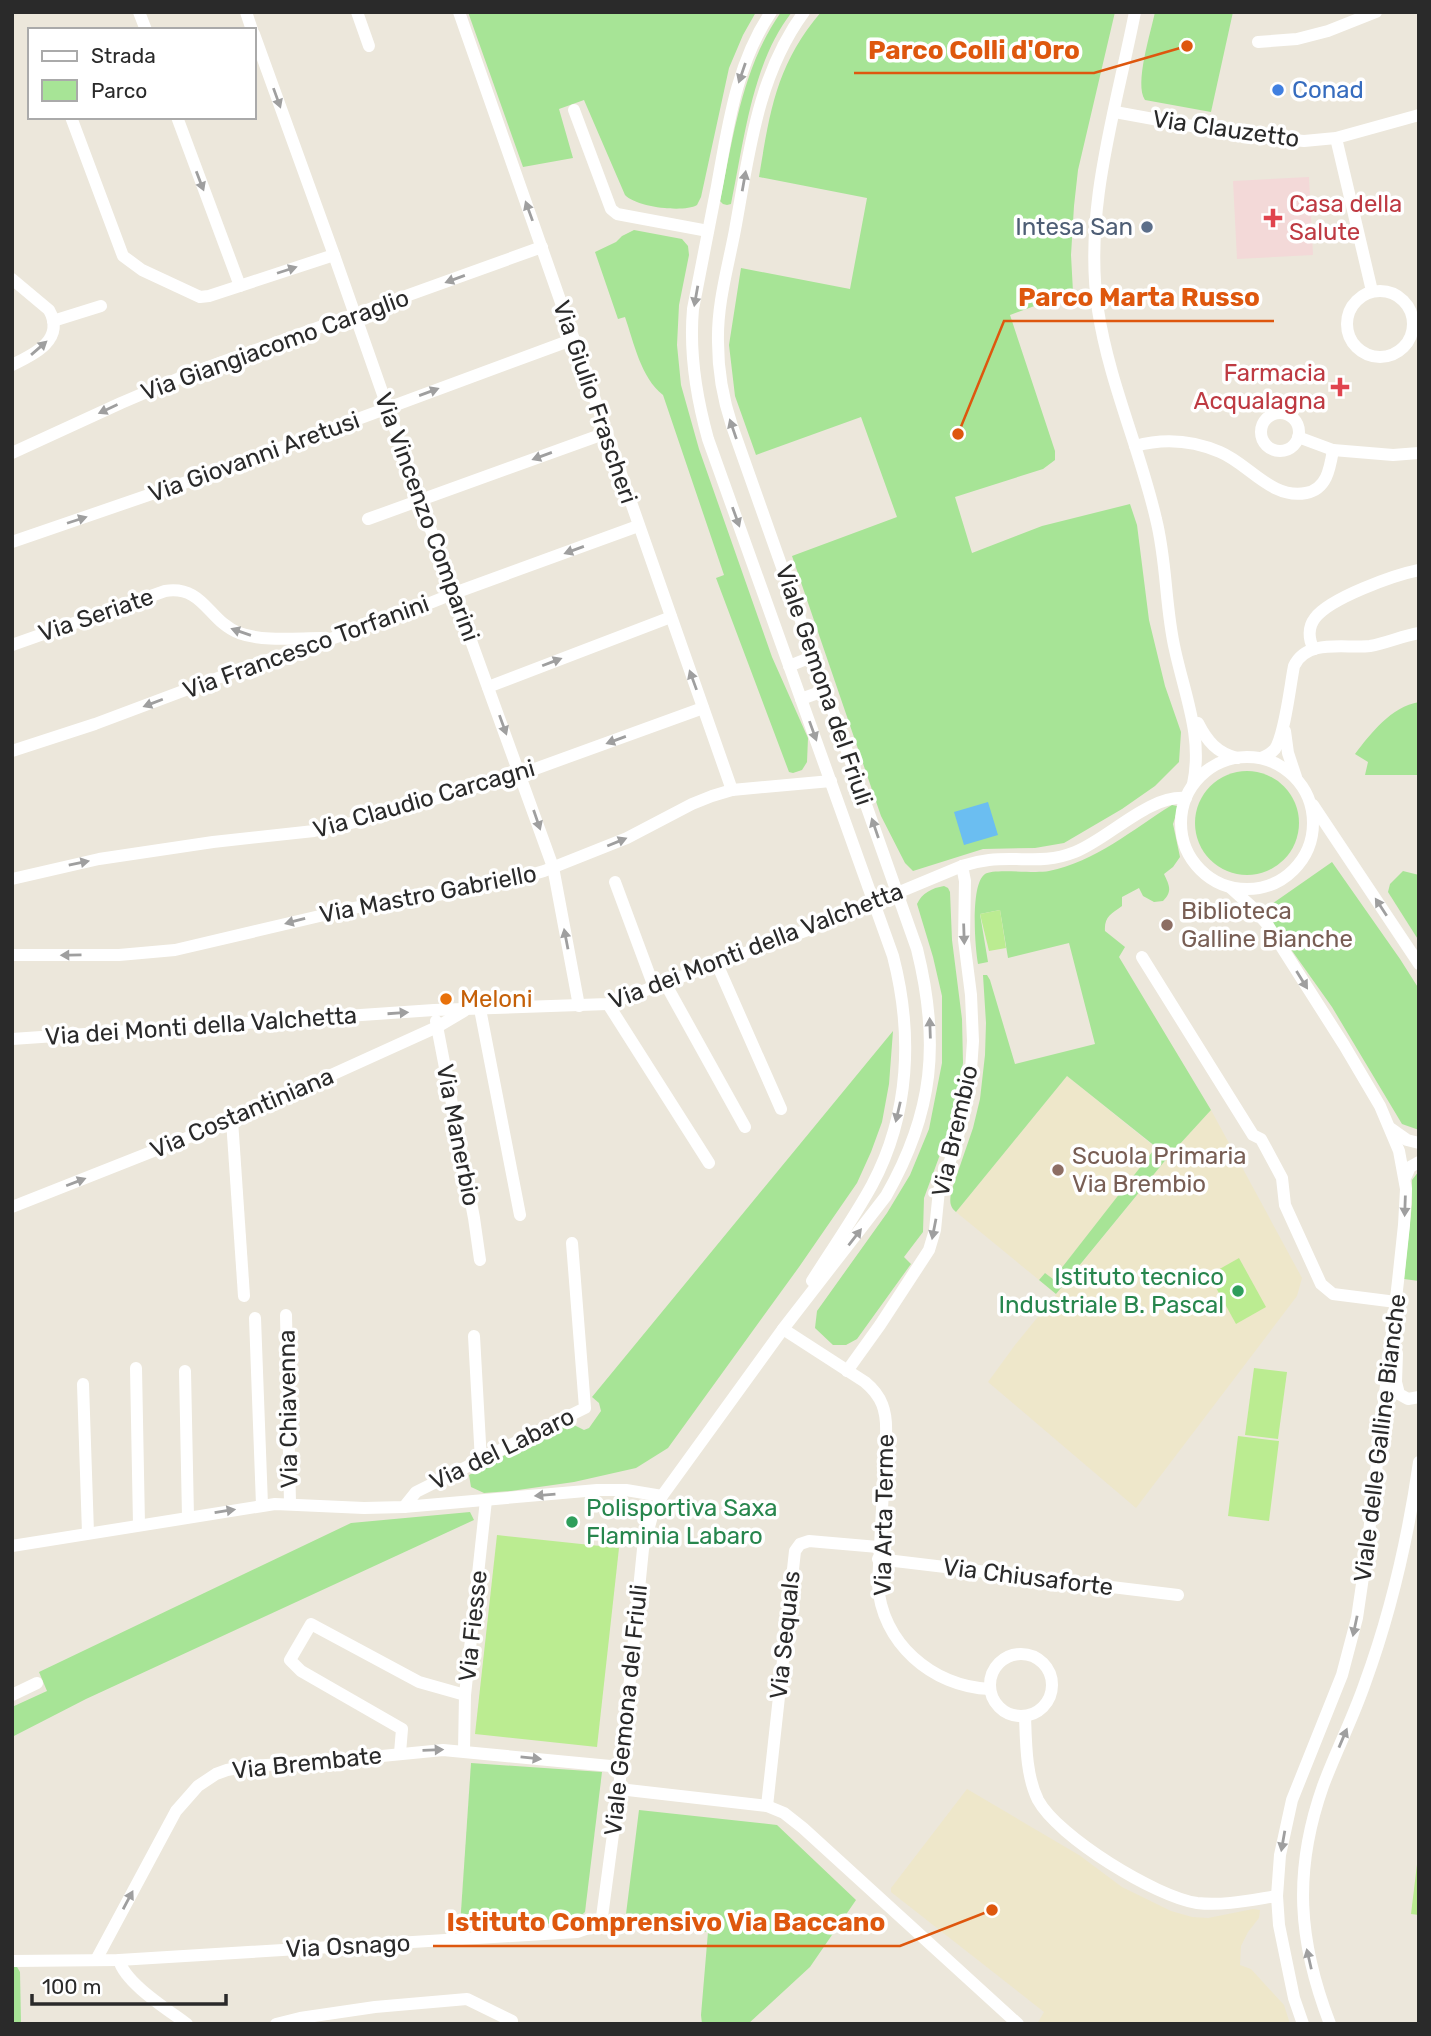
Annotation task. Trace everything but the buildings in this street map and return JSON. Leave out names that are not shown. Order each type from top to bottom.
[{"type":"street","points":[[357,12],[369,46]]},
{"type":"street","name":"Via Giulio Frascheri","points":[[459,12],[732,790]]},
{"type":"street","name":"Viale Gemona del Friuli","points":[[771,12],[749,54],[737,88],[704,251],[691,331],[691,354],[708,439],[893,956],[905,1015],[906,1064],[900,1108],[887,1151],[872,1185],[783,1329]]},
{"type":"street","name":"Viale Gemona del Friuli","points":[[598,1923],[604,1914],[643,1549],[652,1516],[662,1496],[783,1329],[882,1202],[908,1153],[921,1116],[928,1083],[929,1004],[918,949],[732,426],[719,364],[718,330],[722,299],[756,117],[768,79],[787,37],[804,12]]},
{"type":"street","points":[[1135,12],[1096,214],[1095,289],[1103,336],[1157,521],[1174,648],[1197,748],[1192,785],[1181,825],[1185,850],[1203,874],[1231,888],[1249,890],[1271,885],[1299,864],[1308,848],[1313,820],[1308,799]]},
{"type":"street","points":[[1258,42],[1297,39],[1328,31],[1376,12]]},
{"type":"street","name":"Via Vincenzo Comparini","points":[[256,40],[553,867],[579,1006]]},
{"type":"street","points":[[574,110],[611,209],[617,214],[708,231]]},
{"type":"street","name":"Via Clauzetto","points":[[1115,112],[1241,135],[1304,141],[1336,138],[1419,116]]},
{"type":"street","points":[[72,119],[123,256],[142,270],[200,297],[334,254]]},
{"type":"street","points":[[178,119],[240,286]]},
{"type":"street","points":[[1336,138],[1372,291]]},
{"type":"street","points":[[712,210],[738,215]]},
{"type":"street","name":"Via Giangiacomo Caraglio","points":[[12,453],[190,374],[542,247]]},
{"type":"street","points":[[704,251],[730,256]]},
{"type":"street","points":[[12,279],[49,310],[53,321],[50,337],[44,348],[12,365]]},
{"type":"street","points":[[1383,290],[1404,300],[1414,321],[1413,333],[1408,343],[1399,352],[1389,356],[1368,355],[1359,350],[1348,332],[1349,312],[1354,303],[1372,291],[1383,290]]},
{"type":"street","points":[[53,321],[101,306]]},
{"type":"street","name":"Via Giovanni Aretusi","points":[[12,542],[204,476],[574,339]]},
{"type":"street","points":[[368,519],[606,433]]},
{"type":"street","points":[[1298,437],[1333,450],[1393,455],[1419,453]]},
{"type":"street","points":[[1135,446],[1168,440],[1212,449],[1233,458],[1276,489],[1296,494],[1313,491],[1322,484],[1328,474],[1333,450]]},
{"type":"street","name":"Via Francesco Torfanini","points":[[12,751],[390,618],[638,526]]},
{"type":"street","points":[[1314,649],[1310,640],[1310,627],[1314,618],[1326,608],[1385,579],[1419,570]]},
{"type":"street","name":"Via Seriate","points":[[12,645],[165,591],[175,590],[195,596],[224,625],[242,634],[259,637],[333,638]]},
{"type":"street","points":[[488,687],[671,617]]},
{"type":"street","points":[[1192,785],[1212,766],[1223,761],[1261,758],[1276,747],[1296,662],[1304,654],[1314,649],[1369,646],[1419,633]]},
{"type":"street","points":[[789,666],[814,656]]},
{"type":"street","points":[[801,699],[826,690]]},
{"type":"street","points":[[1189,704],[1210,744],[1237,758]]},
{"type":"street","name":"Via Claudio Carcagni","points":[[12,879],[99,859],[325,829],[351,823],[521,774],[703,708]]},
{"type":"street","points":[[1285,713],[1287,753],[1308,799],[1419,964]]},
{"type":"street","points":[[1261,758],[1283,768],[1300,783]]},
{"type":"street","name":"Via Mastro Gabriello","points":[[12,955],[126,954],[176,950],[370,904],[432,896],[509,881],[530,876],[635,835],[699,801],[732,790],[831,781]]},
{"type":"street","name":"Via dei Monti della Valchetta","points":[[12,1039],[434,1010],[608,1004],[717,964],[962,866],[985,860],[1034,861],[1067,855],[1098,840],[1158,803],[1186,799]]},
{"type":"street","name":"Via Brembio","points":[[847,1371],[923,1261],[934,1236],[939,1190],[961,1124],[971,1070],[972,1013],[964,947],[965,881],[962,866]]},
{"type":"street","points":[[615,882],[660,985],[746,1126]]},
{"type":"street","name":"Viale delle Galline Bianche","points":[[1231,888],[1252,907],[1271,930],[1374,1094],[1399,1151],[1405,1178],[1405,1214],[1396,1302],[1357,1618],[1342,1675],[1292,1800],[1282,1842],[1277,1896],[1283,1950],[1303,2024]]},
{"type":"street","points":[[1142,957],[1253,1135],[1261,1139],[1282,1178],[1286,1205],[1321,1284],[1334,1294],[1396,1302]]},
{"type":"street","points":[[717,964],[781,1109]]},
{"type":"street","points":[[608,1004],[709,1163]]},
{"type":"street","points":[[473,1009],[520,1215]]},
{"type":"street","name":"Via Costantiniana","points":[[12,1206],[232,1120],[473,1009]]},
{"type":"street","name":"Via Manerbio","points":[[434,1010],[480,1260]]},
{"type":"street","points":[[232,1120],[244,1296]]},
{"type":"street","points":[[1390,1128],[1407,1140],[1419,1143]]},
{"type":"street","points":[[1405,1178],[1410,1167],[1419,1162]]},
{"type":"street","name":"Via del Labaro","points":[[12,1546],[290,1503],[364,1508],[404,1507],[416,1492],[585,1408],[572,1243]]},
{"type":"street","name":"Via Chiavenna","points":[[286,1315],[290,1503]]},
{"type":"street","points":[[256,1318],[262,1506]]},
{"type":"street","name":"Via Arta Terme","points":[[783,1329],[864,1382],[881,1399],[886,1414],[886,1434],[878,1584],[881,1605],[889,1626],[909,1655],[928,1670],[955,1683],[990,1689]]},
{"type":"street","points":[[474,1336],[481,1461]]},
{"type":"street","points":[[1392,1336],[1396,1351],[1398,1392],[1405,1399],[1419,1397]]},
{"type":"street","points":[[136,1367],[139,1525]]},
{"type":"street","points":[[185,1371],[188,1517]]},
{"type":"street","points":[[83,1384],[88,1533]]},
{"type":"street","name":"Viale delle Galline Bianche","points":[[1330,2024],[1312,1969],[1306,1939],[1303,1899],[1305,1854],[1317,1805],[1365,1684],[1392,1598],[1411,1514],[1419,1462]]},
{"type":"street","points":[[404,1507],[608,1490],[662,1496]]},
{"type":"street","name":"Via Fiesse","points":[[464,1751],[465,1695],[486,1500]]},
{"type":"street","name":"Via Sequals","points":[[767,1806],[795,1551],[800,1544],[809,1541],[878,1553]]},
{"type":"street","name":"Via Chiusaforte","points":[[878,1553],[1178,1595]]},
{"type":"street","points":[[400,1754],[402,1728],[301,1671],[290,1660],[311,1624],[419,1682],[465,1695]]},
{"type":"street","points":[[1020,1654],[1039,1660],[1050,1677],[1051,1688],[1049,1698],[1043,1706],[1035,1713],[1025,1716],[1006,1713],[998,1707],[990,1689],[994,1669],[1001,1661],[1020,1654]]},
{"type":"street","points":[[12,1695],[37,1683]]},
{"type":"street","points":[[1025,1716],[1029,1763],[1036,1796],[1054,1819],[1083,1844],[1142,1882],[1189,1901],[1227,1903],[1277,1896]]},
{"type":"street","name":"Via Brembate","points":[[96,1960],[176,1811],[206,1780],[227,1770],[248,1766],[331,1762],[429,1750],[464,1751],[621,1768]]},
{"type":"street","points":[[619,1789],[767,1806],[784,1813],[1018,2024]]},
{"type":"street","name":"Via Osnago","points":[[12,1961],[119,1959],[577,1932],[598,1923]]},
{"type":"street","points":[[119,1959],[133,1981],[187,2024]]},
{"type":"street","points":[[276,2024],[375,2007],[467,1998],[512,2021],[512,2024]]},
{"type":"shaded area","name":"Casa della Salute","points":[[1309,177],[1313,255],[1237,259],[1233,181]]},
{"type":"shaded area","points":[[1067,1076],[1156,1148],[1053,1279],[1045,1273],[1039,1280],[956,1212]]},
{"type":"shaded area","points":[[1211,1110],[1302,1278],[1297,1296],[1136,1508],[988,1382],[1168,1157]]},
{"type":"shaded area","points":[[967,1789],[1079,1855],[1122,1887],[1171,1911],[1208,1918],[1260,1910],[1259,1918],[1241,1946],[1240,1965],[1251,1969],[1284,2005],[1290,2024],[1037,2024],[1044,2012],[891,1892],[891,1888]]},
{"type":"green space","points":[[468,12],[756,12],[729,68],[697,205],[660,208],[639,203],[625,195],[584,100],[559,109],[573,158],[523,167]]},
{"type":"green space","points":[[781,12],[792,12],[767,54],[745,129],[731,204],[723,204],[720,201],[749,77],[757,55]]},
{"type":"green space","points":[[821,12],[1115,12],[1078,170],[1071,255],[1073,292],[1010,315],[1055,451],[1055,460],[1043,469],[955,497],[972,553],[1042,526],[1130,504],[1137,525],[1149,620],[1165,686],[1181,732],[1179,762],[1155,786],[1064,843],[1035,848],[983,849],[913,871],[905,863],[881,816],[792,556],[897,517],[861,417],[756,455],[735,396],[729,345],[741,268],[850,289],[867,198],[759,177],[777,90],[794,51]]},
{"type":"green space","points":[[1155,12],[1233,12],[1211,112],[1145,100],[1141,82],[1142,70]]},
{"type":"green space","points":[[634,230],[682,239],[688,246],[689,255],[679,305],[677,345],[681,385],[699,449],[772,657],[808,738],[807,762],[802,770],[793,773],[789,772],[716,578],[724,575],[663,395],[655,388],[644,370],[625,317],[618,319],[595,252]]},
{"type":"green space","points":[[1419,702],[1419,775],[1365,775],[1368,762],[1355,754],[1391,715]]},
{"type":"green space","points":[[1247,771],[1267,775],[1284,786],[1295,803],[1299,823],[1295,843],[1284,860],[1267,871],[1247,875],[1227,871],[1210,860],[1199,843],[1195,823],[1199,803],[1210,786],[1227,775]]},
{"type":"green space","points":[[1172,805],[1178,808],[1173,824],[1180,857],[1164,874],[1169,885],[1168,894],[1163,901],[1154,902],[1143,896],[1139,888],[1122,897],[1122,906],[1107,919],[1105,931],[1125,947],[1119,957],[1211,1110],[1168,1157],[1056,1294],[1039,1280],[1045,1273],[1053,1279],[1156,1147],[1067,1076],[956,1212],[952,1208],[951,1192],[980,1099],[986,1023],[983,975],[987,975],[990,980],[1015,1064],[1095,1044],[1069,943],[1008,958],[1000,910],[980,914],[988,962],[978,964],[975,917],[977,890],[980,880],[990,872],[1034,872],[1066,867],[1113,844]]},
{"type":"green space","points":[[1332,862],[1419,989],[1419,1130],[1402,1124],[1332,1007],[1263,910]]},
{"type":"green space","points":[[1403,871],[1419,875],[1419,941],[1388,892],[1390,884]]},
{"type":"green space","points":[[944,886],[950,892],[952,940],[962,1019],[963,1063],[952,1122],[924,1198],[923,1232],[904,1257],[911,1264],[857,1339],[846,1345],[833,1345],[815,1328],[817,1311],[887,1213],[910,1175],[929,1129],[942,1063],[942,996],[917,904],[928,892]]},
{"type":"green space","points":[[1000,910],[1006,948],[989,951],[980,914]]},
{"type":"green space","points":[[893,1031],[889,1084],[882,1122],[857,1183],[668,1448],[636,1468],[574,1482],[484,1493],[471,1487],[469,1475],[557,1426],[568,1422],[584,1430],[589,1428],[601,1411],[599,1403],[592,1397]]},
{"type":"green space","points":[[1419,1171],[1419,1281],[1404,1279],[1412,1180]]},
{"type":"green space","name":"Istituto tecnico Industriale B. Pascal","points":[[1239,1258],[1266,1307],[1236,1324],[1209,1275]]},
{"type":"green space","points":[[1254,1368],[1287,1372],[1278,1439],[1245,1435]]},
{"type":"green space","points":[[1238,1436],[1279,1441],[1269,1521],[1228,1516]]},
{"type":"green space","points":[[470,1512],[474,1520],[86,1699],[12,1737],[12,1707],[47,1691],[39,1672],[351,1523]]},
{"type":"green space","points":[[497,1535],[619,1548],[597,1747],[475,1734]]},
{"type":"green space","points":[[471,1763],[602,1772],[585,1912],[573,1923],[460,1926]]},
{"type":"green space","points":[[639,1810],[777,1825],[856,1900],[810,1967],[748,2024],[702,2024],[708,1932],[625,1922]]},
{"type":"green space","points":[[1419,1848],[1419,1915],[1411,1914]]},
{"type":"green space","points":[[12,1967],[17,1967],[20,1972],[21,2024],[12,2024]]},
{"type":"water","points":[[988,802],[998,835],[964,845],[954,812]]},
{"type":"place","name":"Parco Colli d'Oro","points":[[1187,46]]},
{"type":"place","name":"Conad","points":[[1278,90]]},
{"type":"place","name":"Casa della Salute","points":[[1273,218]]},
{"type":"place","name":"Intesa San","points":[[1147,227]]},
{"type":"place","name":"Farmacia Acqualagna","points":[[1340,387]]},
{"type":"place","name":"Parco Marta Russo","points":[[958,434]]},
{"type":"place","name":"Biblioteca Galline Bianche","points":[[1167,925]]},
{"type":"place","name":"Meloni","points":[[446,999]]},
{"type":"place","name":"Scuola Primaria Via Brembio","points":[[1058,1170]]},
{"type":"place","name":"Istituto tecnico Industriale B. Pascal","points":[[1238,1291]]},
{"type":"place","name":"Polisportiva Saxa Flaminia Labaro","points":[[572,1522]]},
{"type":"place","name":"Istituto Comprensivo Via Baccano","points":[[992,1910]]}]
